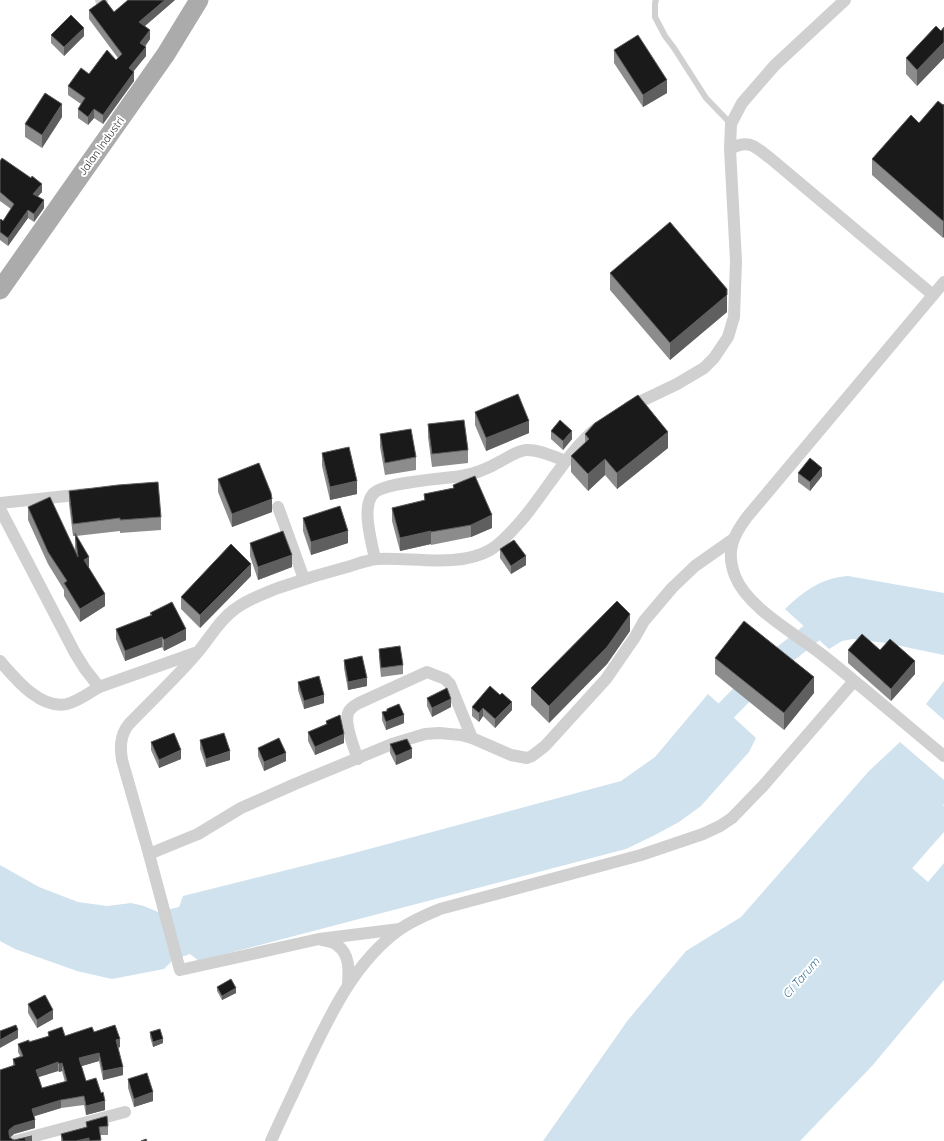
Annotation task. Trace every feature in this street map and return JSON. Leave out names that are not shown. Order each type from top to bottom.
[{"type":"main road","name":"Jalan Industri","points":[[0,290],[166,54],[199,0]]},
{"type":"street","points":[[621,412],[638,402],[677,384],[704,368],[714,358],[728,337],[734,317],[736,261],[730,149],[731,124],[742,103],[775,65],[846,0]]},
{"type":"street","points":[[730,149],[740,143],[747,143],[766,154],[933,295]]},
{"type":"street","points":[[149,854],[198,834],[249,804],[392,744],[433,733],[454,734],[472,738],[511,755],[527,758],[537,754],[606,679],[635,637],[644,621],[672,588],[695,566],[732,540],[747,517],[944,282]]},
{"type":"street","points":[[400,929],[319,939],[180,970],[122,760],[120,751],[124,730],[198,652],[224,618],[234,609],[256,596],[304,579],[375,559],[441,560],[472,558],[490,550],[506,538],[532,508],[566,461],[590,433],[604,423]]},
{"type":"street","points":[[375,559],[370,532],[368,508],[370,498],[377,490],[390,486],[463,476],[486,468],[524,450],[539,452],[566,461]]},
{"type":"street","points":[[0,503],[95,492]]},
{"type":"street","points":[[278,507],[304,579]]},
{"type":"street","points":[[0,509],[75,653],[85,669],[100,687]]},
{"type":"street","points":[[732,540],[730,553],[732,566],[736,577],[746,594],[763,611],[824,656],[944,756]]},
{"type":"street","points":[[0,661],[29,692],[42,700],[55,704],[66,704],[77,700],[100,687],[198,652]]},
{"type":"street","points":[[358,759],[347,724],[349,712],[359,703],[427,672],[438,675],[450,684],[472,738]]},
{"type":"street","points":[[271,1141],[325,1027],[348,984],[381,946],[400,929],[421,917],[440,909],[641,855],[703,834],[720,826],[732,818],[763,786],[854,681]]},
{"type":"street","points":[[319,939],[337,945],[344,954],[349,970],[348,984]]},
{"type":"street","points":[[16,1141],[125,1112]]},
{"type":"lane","points":[[656,0],[655,17],[665,36],[706,98],[731,124]]},
{"type":"water","points":[[848,576],[944,593],[944,655],[886,643],[853,639],[842,641],[829,649],[785,609],[814,586],[829,579]]},
{"type":"water","points":[[944,681],[944,720],[926,704]]},
{"type":"water","points":[[708,694],[756,738],[749,752],[701,806],[679,822],[626,849],[199,961],[190,954],[173,960],[164,969],[112,979],[77,971],[15,949],[0,941],[0,865],[39,887],[78,902],[107,906],[131,903],[144,906],[158,912],[179,907],[183,896],[343,856],[621,781],[655,757]]},
{"type":"water","points":[[900,742],[944,780],[944,804],[897,855],[928,882],[944,863],[944,980],[872,1066],[800,1141],[543,1141],[628,1020],[686,951],[741,917],[869,771]]},
{"type":"building","points":[[105,0],[114,12],[128,0],[165,0],[139,22],[150,30],[140,43],[146,47],[129,68],[134,72],[103,115],[94,109],[88,117],[78,109],[85,98],[68,86],[81,68],[89,74],[107,50],[116,60],[122,54],[89,10]]},
{"type":"building","points":[[71,15],[84,28],[64,47],[51,35]]},
{"type":"building","points":[[936,26],[941,31],[944,27],[944,42],[917,70],[906,58]]},
{"type":"building","points":[[638,35],[667,80],[643,95],[614,50]]},
{"type":"building","points":[[45,93],[62,104],[42,135],[25,124]]},
{"type":"building","points":[[938,101],[943,105],[944,104],[944,221],[872,159],[911,115],[919,123]]},
{"type":"building","points":[[2,158],[31,178],[32,176],[42,184],[33,194],[44,200],[34,214],[28,210],[8,238],[0,232],[0,220],[1,219],[3,221],[14,204],[0,192],[0,161]]},
{"type":"building","points":[[670,222],[727,289],[727,295],[670,343],[610,273]]},
{"type":"building","points":[[518,394],[529,421],[486,438],[475,412]]},
{"type":"building","points":[[638,395],[668,432],[617,473],[605,459],[588,474],[571,456],[589,439],[585,434],[595,423]]},
{"type":"building","points":[[464,420],[468,450],[432,454],[428,424]]},
{"type":"building","points":[[560,420],[572,431],[563,441],[551,431]]},
{"type":"building","points":[[411,429],[416,457],[385,463],[380,434]]},
{"type":"building","points":[[349,447],[357,481],[330,487],[322,453]]},
{"type":"building","points":[[810,458],[822,468],[810,482],[798,473]]},
{"type":"building","points":[[259,463],[272,499],[232,514],[218,479]]},
{"type":"building","points":[[475,476],[492,515],[471,525],[431,531],[400,538],[392,508],[425,500],[424,494],[454,488],[453,485]]},
{"type":"building","points":[[158,482],[161,517],[120,520],[120,518],[73,524],[69,491]]},
{"type":"building","points":[[50,497],[78,557],[75,533],[89,557],[84,560],[105,594],[80,609],[64,583],[67,581],[48,552],[28,507]]},
{"type":"building","points":[[340,506],[348,531],[311,542],[303,518]]},
{"type":"building","points":[[283,531],[292,555],[258,567],[250,543]]},
{"type":"building","points":[[514,540],[526,556],[511,566],[500,549]]},
{"type":"building","points":[[231,544],[251,564],[200,615],[181,597]]},
{"type":"building","points":[[617,601],[630,614],[629,616],[607,647],[549,706],[531,688]]},
{"type":"building","points":[[172,602],[186,629],[164,640],[162,637],[125,651],[116,629],[152,615],[150,613]]},
{"type":"building","points":[[744,621],[814,677],[784,713],[715,658]]},
{"type":"building","points":[[862,634],[880,650],[890,639],[915,661],[891,689],[848,650]]},
{"type":"building","points":[[400,646],[403,665],[381,668],[379,649]]},
{"type":"building","points":[[362,656],[367,678],[348,682],[344,660]]},
{"type":"building","points":[[319,676],[324,695],[304,701],[298,682]]},
{"type":"building","points":[[490,686],[500,695],[502,693],[512,702],[495,719],[483,708],[479,713],[472,707]]},
{"type":"building","points":[[447,688],[451,699],[432,708],[427,698]]},
{"type":"building","points":[[399,704],[404,715],[386,722],[382,712],[387,711],[387,709]]},
{"type":"building","points":[[340,715],[344,734],[315,747],[308,732],[327,724],[326,721]]},
{"type":"building","points":[[174,733],[181,750],[159,760],[151,742]]},
{"type":"building","points":[[224,733],[230,751],[206,759],[200,740]]},
{"type":"building","points":[[279,738],[286,753],[264,762],[258,748]]},
{"type":"building","points":[[407,739],[412,749],[396,756],[390,744]]},
{"type":"building","points":[[231,979],[236,988],[222,996],[217,987]]},
{"type":"building","points":[[45,995],[53,1010],[37,1020],[28,1004]]},
{"type":"building","points":[[16,1025],[18,1030],[0,1040],[0,1031]]},
{"type":"building","points":[[115,1025],[120,1039],[116,1040],[123,1067],[103,1071],[99,1053],[79,1058],[86,1081],[96,1078],[101,1093],[103,1092],[105,1101],[86,1106],[84,1096],[61,1100],[32,1109],[35,1120],[14,1126],[9,1130],[9,1134],[10,1138],[14,1140],[32,1136],[25,1138],[26,1141],[0,1141],[0,1070],[15,1065],[13,1059],[23,1056],[18,1044],[49,1036],[48,1032],[62,1027],[65,1036],[92,1027],[94,1032]],"holes":[[[58,1062],[59,1064],[62,1063],[67,1081],[42,1088],[36,1070]]]},
{"type":"building","points":[[160,1029],[163,1039],[153,1042],[150,1032]]},
{"type":"building","points":[[147,1073],[153,1092],[134,1099],[128,1079]]},
{"type":"building","points":[[107,1116],[108,1126],[99,1127],[101,1140],[89,1141],[89,1138],[76,1141],[63,1141],[61,1134],[87,1127],[86,1122]]},
{"type":"waterway","points":[[707,730],[770,666],[833,616]]},
{"type":"waterway","name":"Ci Tarum","points":[[885,883],[944,816]]}]
